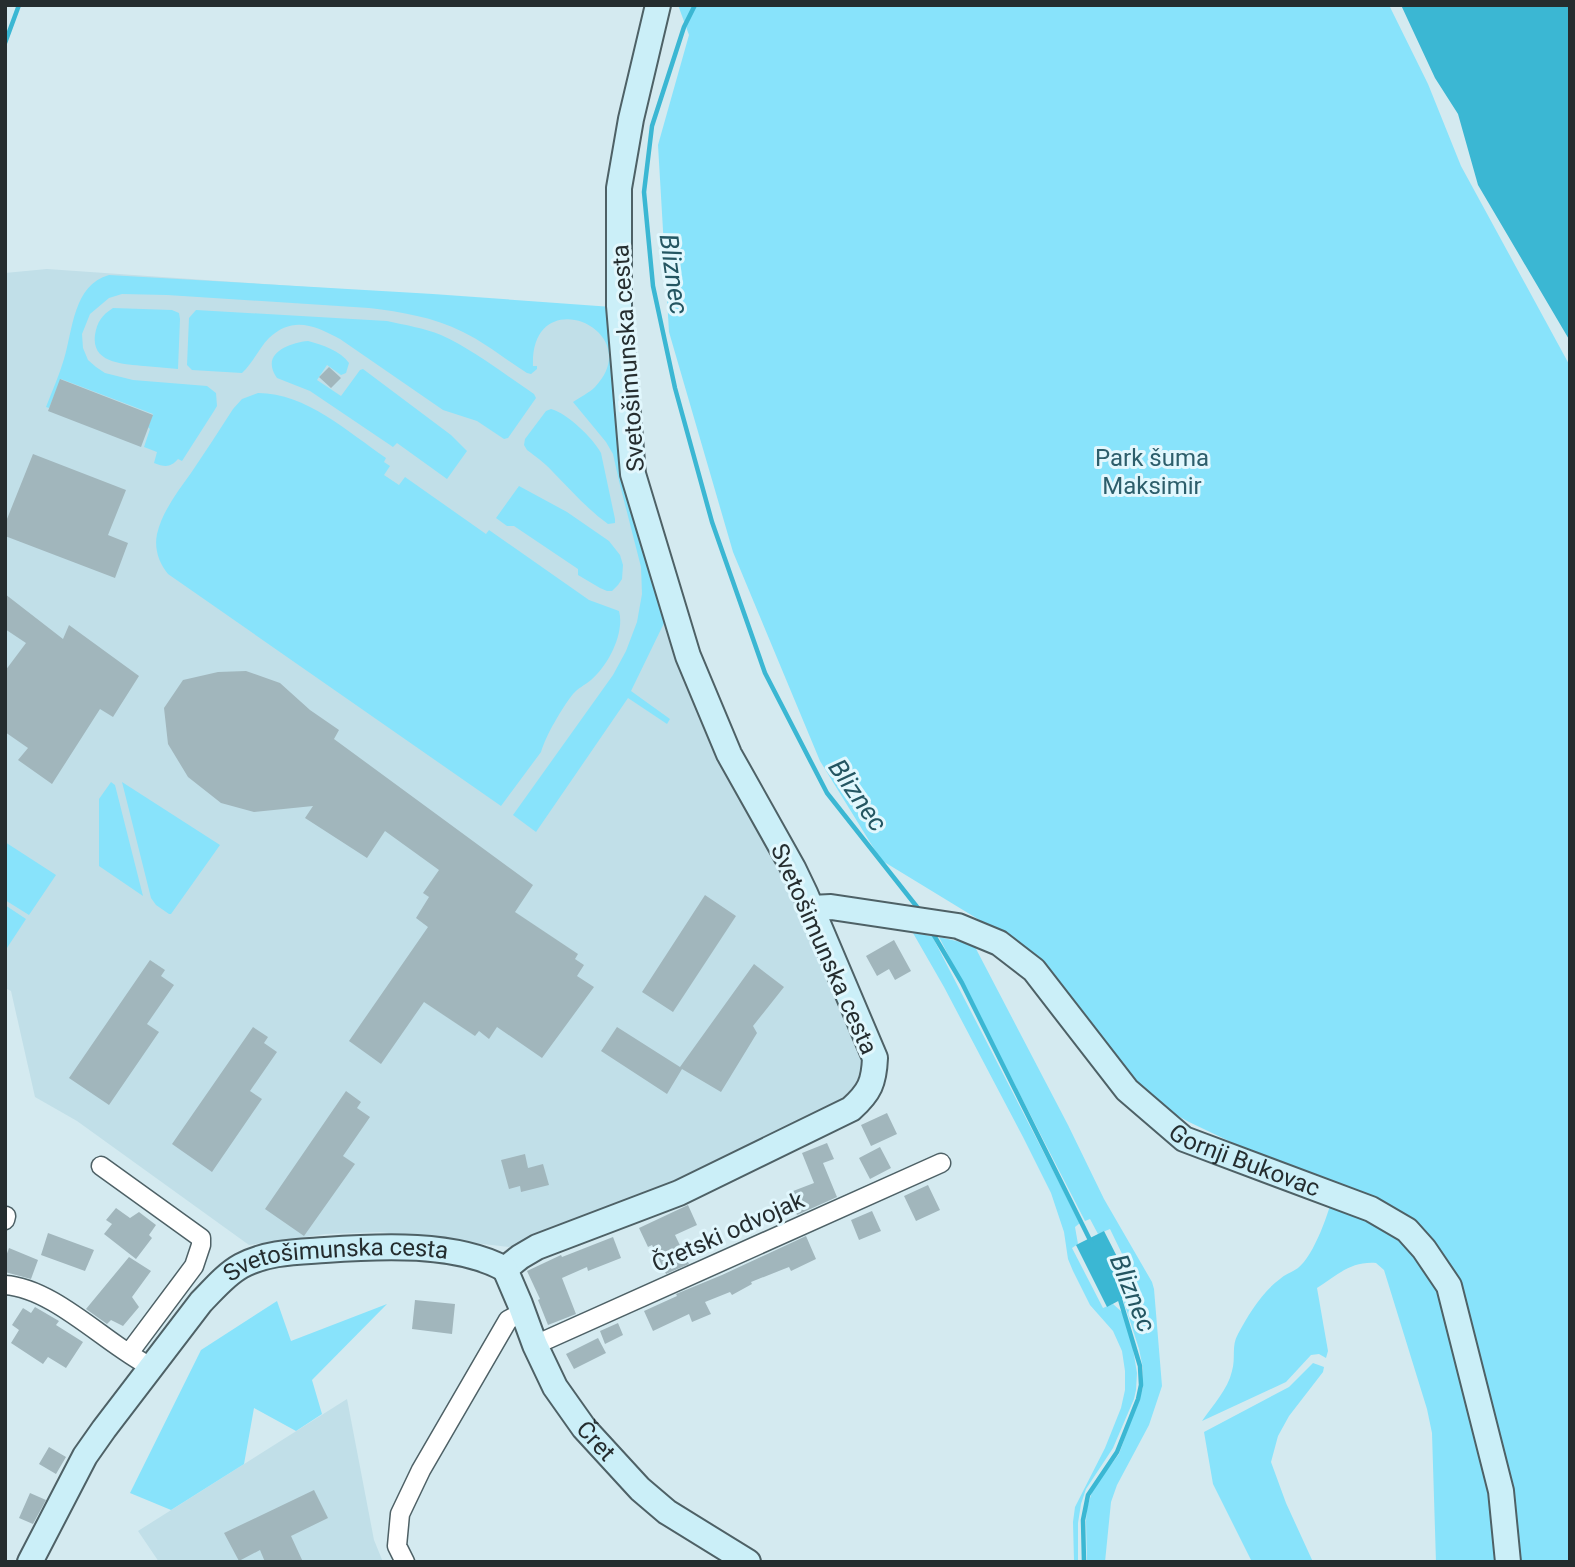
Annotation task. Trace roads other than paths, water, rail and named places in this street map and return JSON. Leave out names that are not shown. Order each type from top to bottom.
[{"type":"street","name":"Svetošimunska cesta","points":[[30,1562],[85,1456],[201,1302],[239,1267],[281,1253],[371,1246],[421,1248],[478,1256],[505,1269],[537,1247],[678,1193],[852,1109],[870,1087],[874,1058],[811,908],[793,868],[729,754],[695,674],[633,474],[619,306],[619,188],[631,120],[658,5]]},
{"type":"street","name":"Gornji Bukovac","points":[[811,908],[831,907],[958,926],[999,943],[1034,970],[1127,1090],[1184,1139],[1371,1209],[1407,1230],[1424,1249],[1449,1286],[1501,1491],[1508,1562]]},
{"type":"street","name":"Čretski odvojak","points":[[535,1345],[941,1163]]},
{"type":"street","points":[[101,1166],[201,1238],[194,1266],[129,1353]]},
{"type":"street","name":"Čret","points":[[505,1269],[555,1387],[584,1428],[640,1489],[667,1512],[748,1562]]},
{"type":"street","points":[[5,1284],[33,1290],[151,1367]]},
{"type":"street","points":[[405,1562],[397,1546],[400,1514],[421,1470],[509,1321],[523,1312]]},
{"type":"water","points":[[1401,5],[1570,5],[1570,341],[1478,185],[1458,114],[1435,78]]},
{"type":"water","points":[[1104,1231],[1135,1292],[1107,1307],[1076,1245]]},
{"type":"waterway","points":[[5,43],[19,5]]},
{"type":"waterway","name":"Bliznec","points":[[695,5],[684,27],[652,126],[644,192],[653,286],[675,388],[712,522],[765,673],[827,793],[921,912]]},
{"type":"waterway","name":"Bliznec","points":[[932,932],[962,983],[1091,1242]]},
{"type":"waterway","name":"Bliznec","points":[[1084,1562],[1083,1520],[1088,1495],[1117,1452],[1141,1385],[1140,1366],[1119,1296]]},
{"type":"park label","name":"Park šuma Maksimir","points":[[1152,472]]}]
